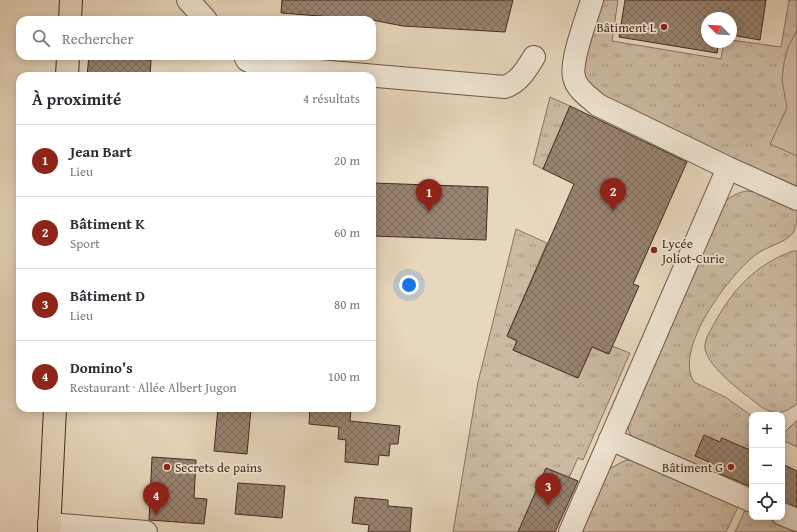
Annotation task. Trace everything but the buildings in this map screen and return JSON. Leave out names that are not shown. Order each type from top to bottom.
[{"type":"main road","points":[[70,16],[71,0]]},
{"type":"main road","points":[[67,72],[68,60]]},
{"type":"main road","points":[[49,528],[55,412]]},
{"type":"street","points":[[188,0],[202,16]]},
{"type":"street","points":[[592,0],[574,64],[574,78],[581,91],[598,105],[728,168],[797,199]]},
{"type":"street","points":[[376,76],[505,87],[513,84],[524,74],[534,57]]},
{"type":"street","points":[[247,60],[260,66],[330,72]]},
{"type":"street","points":[[570,532],[728,168]]},
{"type":"street","points":[[610,439],[749,500]]},
{"type":"street","points":[[785,515],[797,520]]},
{"type":"street","points":[[49,528],[146,532]]},
{"type":"green space","points":[[598,0],[618,0],[612,41],[721,59],[723,48],[737,48],[737,41],[781,47],[789,0],[797,0],[797,195],[601,99],[587,83],[581,69]]},
{"type":"green space","points":[[797,30],[797,156],[770,144],[787,108],[782,80],[784,63],[788,47]]},
{"type":"green space","points":[[550,97],[570,106],[543,169],[533,164]]},
{"type":"green space","points":[[746,191],[756,192],[797,209],[796,222],[793,233],[789,237],[754,256],[731,279],[718,296],[697,333],[691,351],[690,368],[694,382],[725,397],[749,414],[749,450],[721,438],[720,442],[695,456],[712,463],[708,472],[633,438],[629,432],[628,424],[718,210],[724,203],[737,194]]},
{"type":"green space","points":[[516,229],[547,243],[507,336],[517,341],[513,350],[578,378],[592,347],[608,354],[612,346],[630,353],[583,460],[578,458],[569,478],[518,532],[453,532],[478,382]]},
{"type":"green space","points":[[797,251],[797,404],[783,412],[775,412],[760,406],[720,373],[708,357],[705,349],[705,342],[721,312],[737,289],[756,271],[780,256]]},
{"type":"green space","points":[[797,420],[797,447],[785,441],[785,432]]},
{"type":"green space","points":[[626,460],[633,460],[739,505],[726,532],[578,532],[609,469]]},
{"type":"green space","points":[[746,508],[749,510],[749,520],[772,520],[797,532],[735,532]]},
{"type":"place","name":"Bâtiment L","points":[[664,27]]},
{"type":"place","name":"Bâtiment K","points":[[613,211]]},
{"type":"place","name":"Jean Bart","points":[[429,212]]},
{"type":"place","name":"Lycée Joliot-Curie","points":[[654,250]]},
{"type":"place","name":"Secrets de pains","points":[[167,467]]},
{"type":"place","name":"Bâtiment G","points":[[731,467]]},
{"type":"place","name":"Bâtiment D","points":[[548,506]]},
{"type":"place","name":"Domino's","points":[[156,515]]}]
